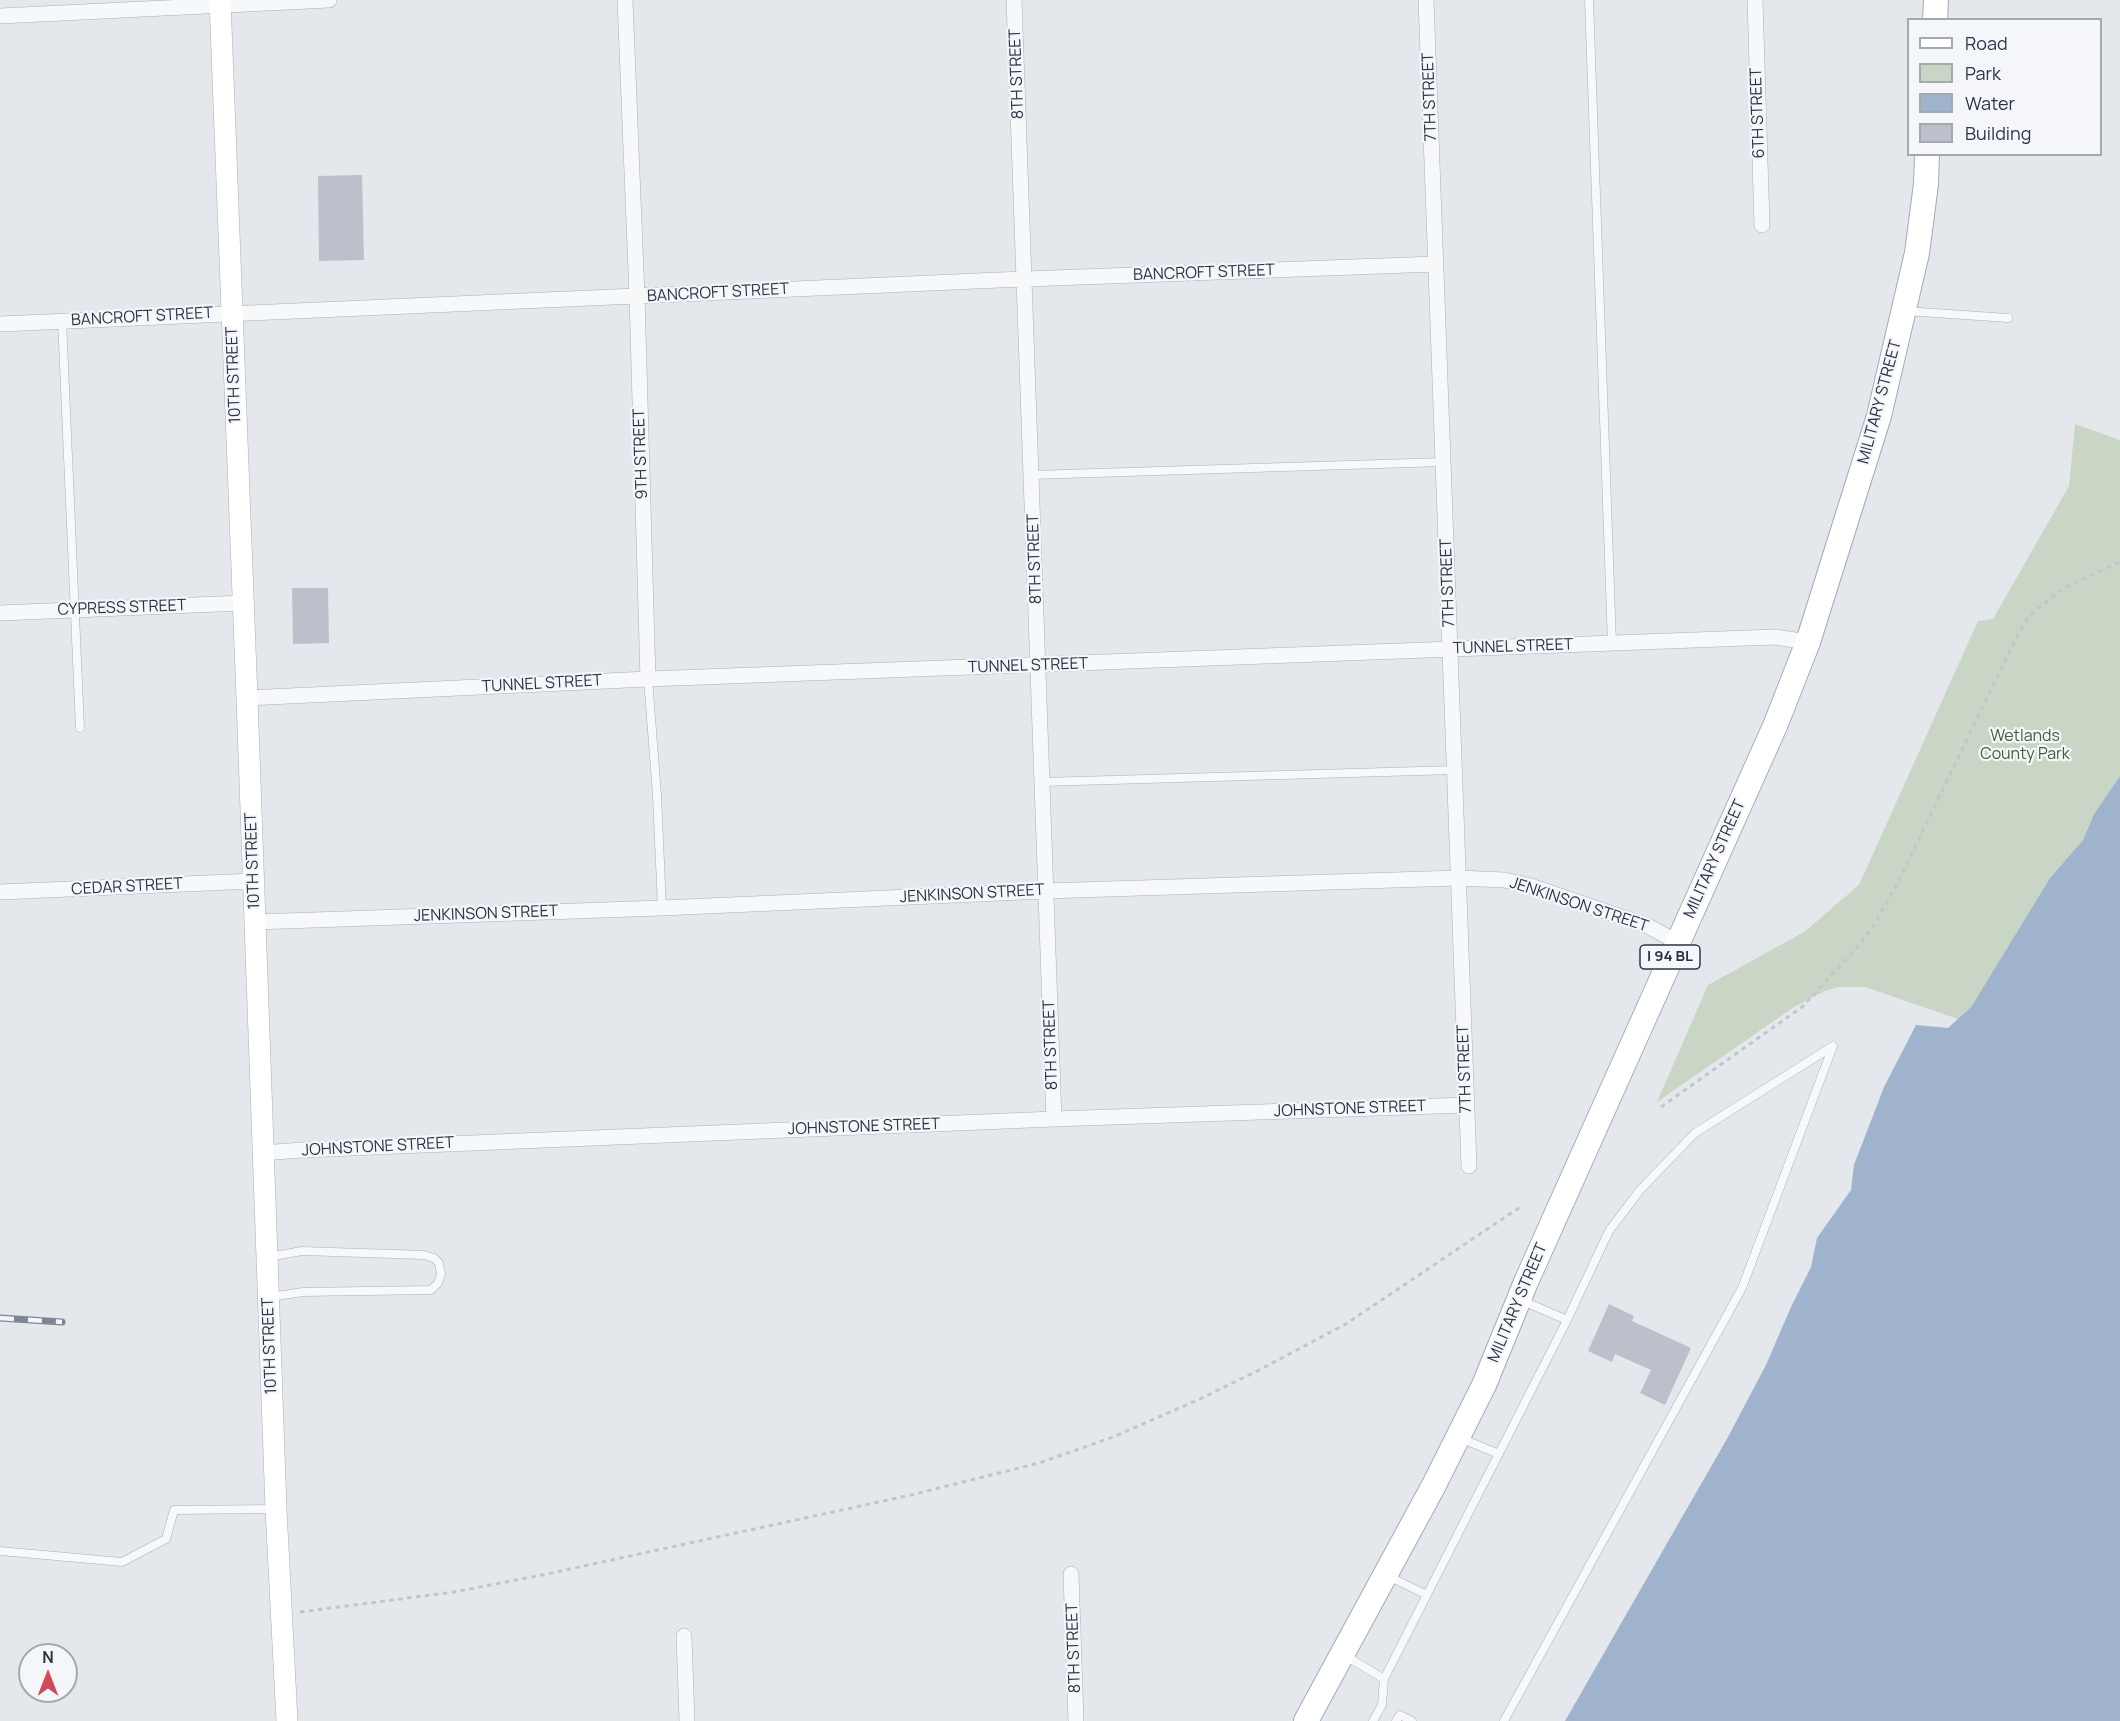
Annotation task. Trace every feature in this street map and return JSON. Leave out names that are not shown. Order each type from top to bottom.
[{"type":"main road","points":[[1935,18],[1936,0]]},
{"type":"main road","name":"MILITARY STREET","points":[[1306,1721],[1459,1437],[1484,1385],[1519,1299],[1775,726],[1808,642],[1879,416],[1917,254],[1928,156]]},
{"type":"street","points":[[0,16],[54,10],[220,2],[329,0]]},
{"type":"street","name":"9TH STREET","points":[[625,0],[637,296],[648,679]]},
{"type":"street","name":"8TH STREET","points":[[1014,0],[1054,1119]]},
{"type":"street","name":"7TH STREET","points":[[1426,0],[1469,1166]]},
{"type":"street","name":"6TH STREET","points":[[1755,0],[1762,225]]},
{"type":"street","name":"10TH STREET","points":[[220,2],[262,1153],[287,1721]]},
{"type":"street","name":"BANCROFT STREET","points":[[0,324],[1024,279],[1436,264]]},
{"type":"street","name":"CYPRESS STREET","points":[[0,613],[243,603]]},
{"type":"street","name":"TUNNEL STREET","points":[[247,698],[648,679],[1775,637],[1808,642]]},
{"type":"street","name":"JENKINSON STREET","points":[[255,922],[662,908],[1045,891],[1458,878],[1504,880],[1531,886],[1648,926],[1677,942]]},
{"type":"street","name":"CEDAR STREET","points":[[0,892],[253,881]]},
{"type":"street","name":"JOHNSTONE STREET","points":[[262,1153],[1054,1119],[1466,1105]]},
{"type":"street","name":"8TH STREET","points":[[1071,1574],[1077,1721]]},
{"type":"street","points":[[684,1636],[687,1721]]},
{"type":"lane","points":[[1589,0],[1612,643]]},
{"type":"lane","points":[[1904,311],[2008,318]]},
{"type":"lane","points":[[62,321],[80,728]]},
{"type":"lane","points":[[1032,475],[1443,462]]},
{"type":"lane","name":"9TH STREET","points":[[648,679],[657,795],[662,908]]},
{"type":"lane","points":[[1042,782],[1455,770]]},
{"type":"lane","points":[[1373,1721],[1382,1705],[1384,1679],[1567,1320],[1609,1231],[1640,1190],[1695,1133],[1833,1046],[1742,1288],[1504,1721]]},
{"type":"lane","points":[[267,1257],[302,1251],[424,1255],[434,1258],[439,1263],[441,1274],[438,1283],[431,1290],[303,1292],[269,1297]]},
{"type":"lane","points":[[1519,1299],[1567,1320]]},
{"type":"lane","points":[[1459,1437],[1499,1454]]},
{"type":"lane","points":[[0,1551],[122,1562],[166,1539],[174,1510],[276,1509]]},
{"type":"lane","points":[[1385,1574],[1427,1595]]},
{"type":"lane","points":[[1342,1654],[1384,1679]]},
{"type":"lane","points":[[1396,1721],[1400,1714],[1412,1721]]},
{"type":"path","points":[[1661,1107],[1802,1007],[1854,951],[1872,928],[1897,884],[2020,630],[2030,615],[2064,588],[2120,562]]},
{"type":"path","points":[[281,1616],[336,1606],[454,1592],[547,1574],[911,1495],[1039,1463],[1113,1437],[1200,1399],[1344,1325],[1522,1206]]},
{"type":"green space","name":"Wetlands County Park","points":[[2075,424],[2120,440],[2120,776],[2094,814],[2083,840],[2050,878],[1971,1007],[1958,1019],[1865,987],[1838,987],[1794,1007],[1657,1102],[1708,985],[1804,932],[1859,885],[1978,621],[1993,619],[2069,486]]},
{"type":"water","points":[[2120,776],[2120,1721],[1565,1721],[1728,1437],[1766,1365],[1811,1267],[1817,1238],[1851,1190],[1854,1165],[1884,1087],[1916,1025],[1948,1028],[1971,1007],[2050,878],[2083,840],[2094,814]]},
{"type":"building","points":[[362,175],[364,260],[319,261],[318,176]]},
{"type":"building","points":[[292,588],[328,588],[329,643],[293,644]]},
{"type":"building","points":[[1609,1304],[1634,1316],[1632,1321],[1691,1348],[1665,1405],[1640,1393],[1651,1370],[1615,1354],[1612,1362],[1588,1351]]},
{"type":"railway","points":[[0,1318],[62,1322]]}]
